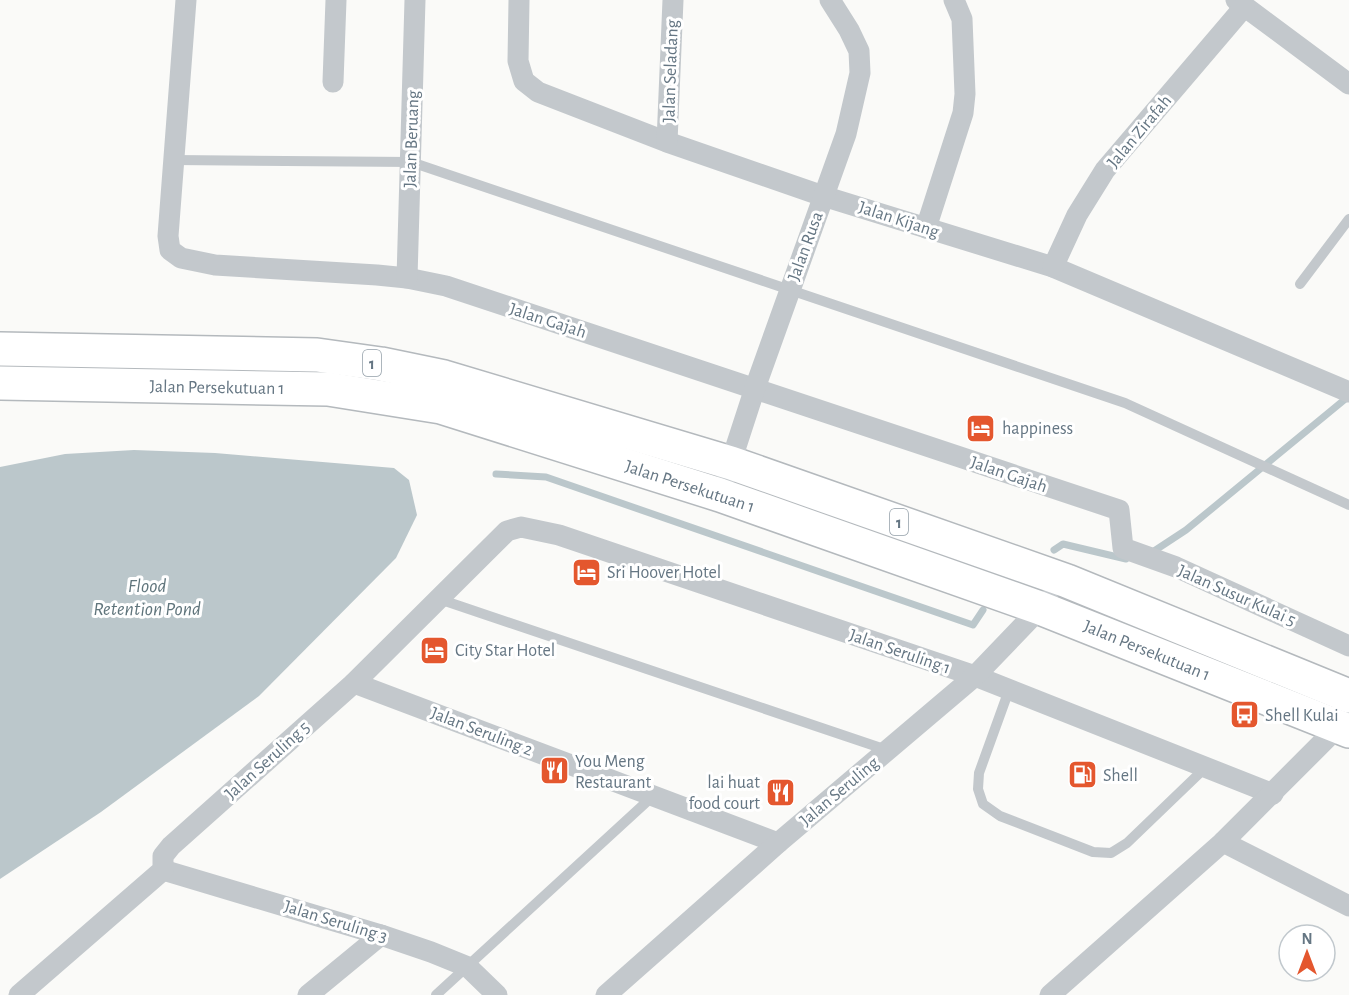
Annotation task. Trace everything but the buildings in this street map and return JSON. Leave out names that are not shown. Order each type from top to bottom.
[{"type":"highway","name":"Jalan Persekutuan 1","points":[[0,349],[317,355],[381,364],[444,377],[731,463],[1068,581],[1346,717]]},
{"type":"highway","name":"Jalan Persekutuan 1","points":[[0,383],[328,389],[441,407],[720,495],[1346,717]]},
{"type":"street","name":"Jalan Gajah","points":[[186,0],[168,236],[170,250],[181,258],[215,266],[407,278],[446,286],[1119,510],[1123,548]]},
{"type":"street","points":[[333,82],[336,0]]},
{"type":"street","name":"Jalan Beruang","points":[[407,278],[415,0]]},
{"type":"street","name":"Jalan Kijang","points":[[519,0],[518,61],[524,81],[538,92],[667,142],[823,195],[1053,267],[1349,392]]},
{"type":"street","name":"Jalan Seladang","points":[[667,142],[673,0]]},
{"type":"street","name":"Jalan Rusa","points":[[720,495],[755,388],[846,134],[861,73],[859,51],[830,0]]},
{"type":"street","points":[[926,228],[963,113],[962,20],[954,0]]},
{"type":"street","points":[[1240,3],[1349,84]]},
{"type":"street","name":"Jalan Zirafah","points":[[1053,267],[1077,214],[1105,170],[1240,3]]},
{"type":"street","name":"Jalan Seruling 5","points":[[19,995],[163,870],[163,856],[171,846],[354,683],[507,531],[521,527]]},
{"type":"street","name":"Jalan Seruling 1","points":[[521,527],[559,535],[975,676],[1273,794]]},
{"type":"street","name":"Jalan Susur Kulai 5","points":[[1123,548],[1176,567],[1349,646]]},
{"type":"street","name":"Jalan Seruling","points":[[606,995],[778,843],[975,676],[1068,581]]},
{"type":"street","name":"Jalan Seruling 2","points":[[354,683],[778,843]]},
{"type":"street","points":[[1050,995],[1223,842],[1273,794],[1346,717]]},
{"type":"street","points":[[1223,842],[1349,906]]},
{"type":"street","name":"Jalan Seruling 3","points":[[163,870],[431,952],[468,967],[497,995]]},
{"type":"street","points":[[308,995],[381,935]]},
{"type":"lane","points":[[174,160],[411,162],[1114,399],[1349,505]]},
{"type":"lane","points":[[1300,284],[1349,219]]},
{"type":"lane","points":[[439,598],[888,750]]},
{"type":"lane","points":[[1009,690],[980,773],[978,789],[983,804],[1000,816],[1093,852],[1111,853],[1127,843],[1205,768]]},
{"type":"lane","points":[[436,995],[653,796]]},
{"type":"water","name":"Flood Retention Pond","points":[[134,450],[215,453],[394,468],[409,480],[417,515],[396,558],[259,696],[101,812],[0,879],[0,467],[65,454]]},
{"type":"waterway","points":[[1151,553],[1186,530],[1349,396]]},
{"type":"waterway","points":[[496,474],[546,477],[973,625],[983,610]]},
{"type":"waterway","points":[[1054,550],[1063,544],[1126,559]]},
{"type":"place","name":"happiness","points":[[981,428]]},
{"type":"place","name":"Sri Hoover Hotel","points":[[586,572]]},
{"type":"place","name":"City Star Hotel","points":[[434,650]]},
{"type":"place","name":"Shell Kulai","points":[[1244,715]]},
{"type":"place","name":"You Meng Restaurant","points":[[554,771]]},
{"type":"place","name":"Shell","points":[[1082,775]]},
{"type":"place","name":"lai huat food court","points":[[781,792]]}]
